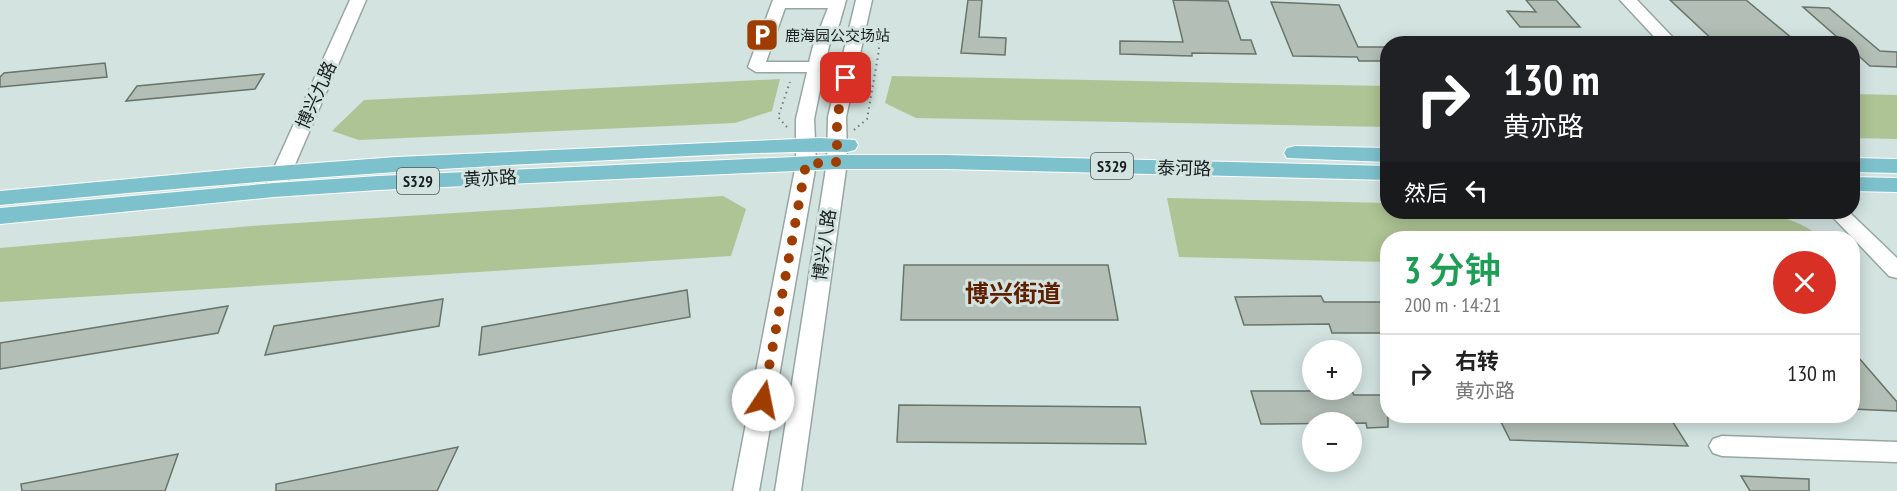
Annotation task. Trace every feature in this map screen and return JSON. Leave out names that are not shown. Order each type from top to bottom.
[{"type":"main road","name":"黄亦路","points":[[0,198],[278,181],[378,183],[837,154]]},
{"type":"main road","name":"泰河路","points":[[837,154],[1380,155]]},
{"type":"main road","name":"泰河路","points":[[837,154],[945,162],[1380,173]]},
{"type":"main road","points":[[1860,165],[1897,166]]},
{"type":"main road","name":"黄亦路","points":[[0,216],[278,181]]},
{"type":"main road","points":[[1860,184],[1897,186]]},
{"type":"street","name":"博兴九路","points":[[278,181],[358,0]]},
{"type":"street","name":"博兴八路","points":[[788,491],[837,154],[837,117],[864,0]]},
{"type":"street","points":[[1628,0],[1663,36]]},
{"type":"street","name":"博兴八路","points":[[746,491],[805,155],[805,119],[816,67],[837,2]]},
{"type":"street","points":[[816,67],[756,67],[779,3],[837,2]]},
{"type":"street","points":[[1845,219],[1857,231]]},
{"type":"street","points":[[1860,234],[1897,271]]},
{"type":"street","points":[[1722,446],[1897,452]]},
{"type":"path","points":[[837,154],[867,119],[879,51],[877,31],[879,20]]},
{"type":"green space","points":[[892,76],[1380,86],[1380,127],[916,118],[885,103]]},
{"type":"green space","points":[[780,79],[772,111],[735,123],[359,140],[332,131],[364,100]]},
{"type":"green space","points":[[1860,94],[1897,95],[1897,139],[1860,138]]},
{"type":"green space","points":[[723,196],[746,209],[731,256],[0,302],[0,248],[252,226]]},
{"type":"green space","points":[[1167,198],[1380,203],[1380,219],[1785,219],[1799,223],[1812,231],[1380,231],[1380,262],[1179,257]]},
{"type":"building","points":[[968,0],[982,0],[979,37],[1006,38],[1005,55],[961,53]]},
{"type":"building","points":[[1173,0],[1228,1],[1241,40],[1251,40],[1256,54],[1192,53],[1192,56],[1120,54],[1120,41],[1183,42]]},
{"type":"building","points":[[1526,0],[1556,0],[1580,27],[1520,27],[1507,11],[1536,12]]},
{"type":"building","points":[[1670,0],[1746,0],[1789,36],[1708,36]]},
{"type":"building","points":[[1271,2],[1339,5],[1358,47],[1380,47],[1380,61],[1359,61],[1357,57],[1293,56]]},
{"type":"building","points":[[1803,7],[1829,8],[1880,51],[1897,52],[1897,67],[1870,66],[1860,57],[1860,36],[1836,36]]},
{"type":"building","points":[[105,63],[107,77],[0,87],[0,77],[4,73]]},
{"type":"building","points":[[264,74],[255,89],[126,101],[137,86]]},
{"type":"building","points":[[904,265],[1108,265],[1118,320],[901,320]]},
{"type":"building","points":[[687,290],[690,317],[479,355],[482,327]]},
{"type":"building","points":[[1321,296],[1324,302],[1380,302],[1380,333],[1332,333],[1329,324],[1244,325],[1235,297]]},
{"type":"building","points":[[443,299],[439,326],[265,355],[274,326]]},
{"type":"building","points":[[228,306],[218,333],[0,369],[0,343]]},
{"type":"building","points":[[1860,359],[1897,402],[1897,411],[1860,409]]},
{"type":"building","points":[[1251,391],[1302,391],[1302,400],[1362,400],[1362,395],[1380,395],[1380,423],[1388,423],[1388,427],[1367,428],[1366,423],[1362,423],[1362,412],[1302,412],[1302,424],[1261,424]]},
{"type":"building","points":[[899,405],[1140,407],[1146,444],[897,442]]},
{"type":"building","points":[[1502,423],[1673,423],[1688,446],[1510,440]]},
{"type":"building","points":[[458,447],[437,491],[276,491],[276,484]]},
{"type":"building","points":[[178,454],[165,491],[22,491],[21,484]]},
{"type":"building","points":[[1741,476],[1809,479],[1809,491],[1750,491]]},
{"type":"place","name":"鹿海园公交场站","points":[[762,35]]},
{"type":"district","name":"博兴街道","points":[[1013,293]]},
{"type":"route","points":[[763,400],[806,164],[837,162],[837,117],[846,78]]}]
